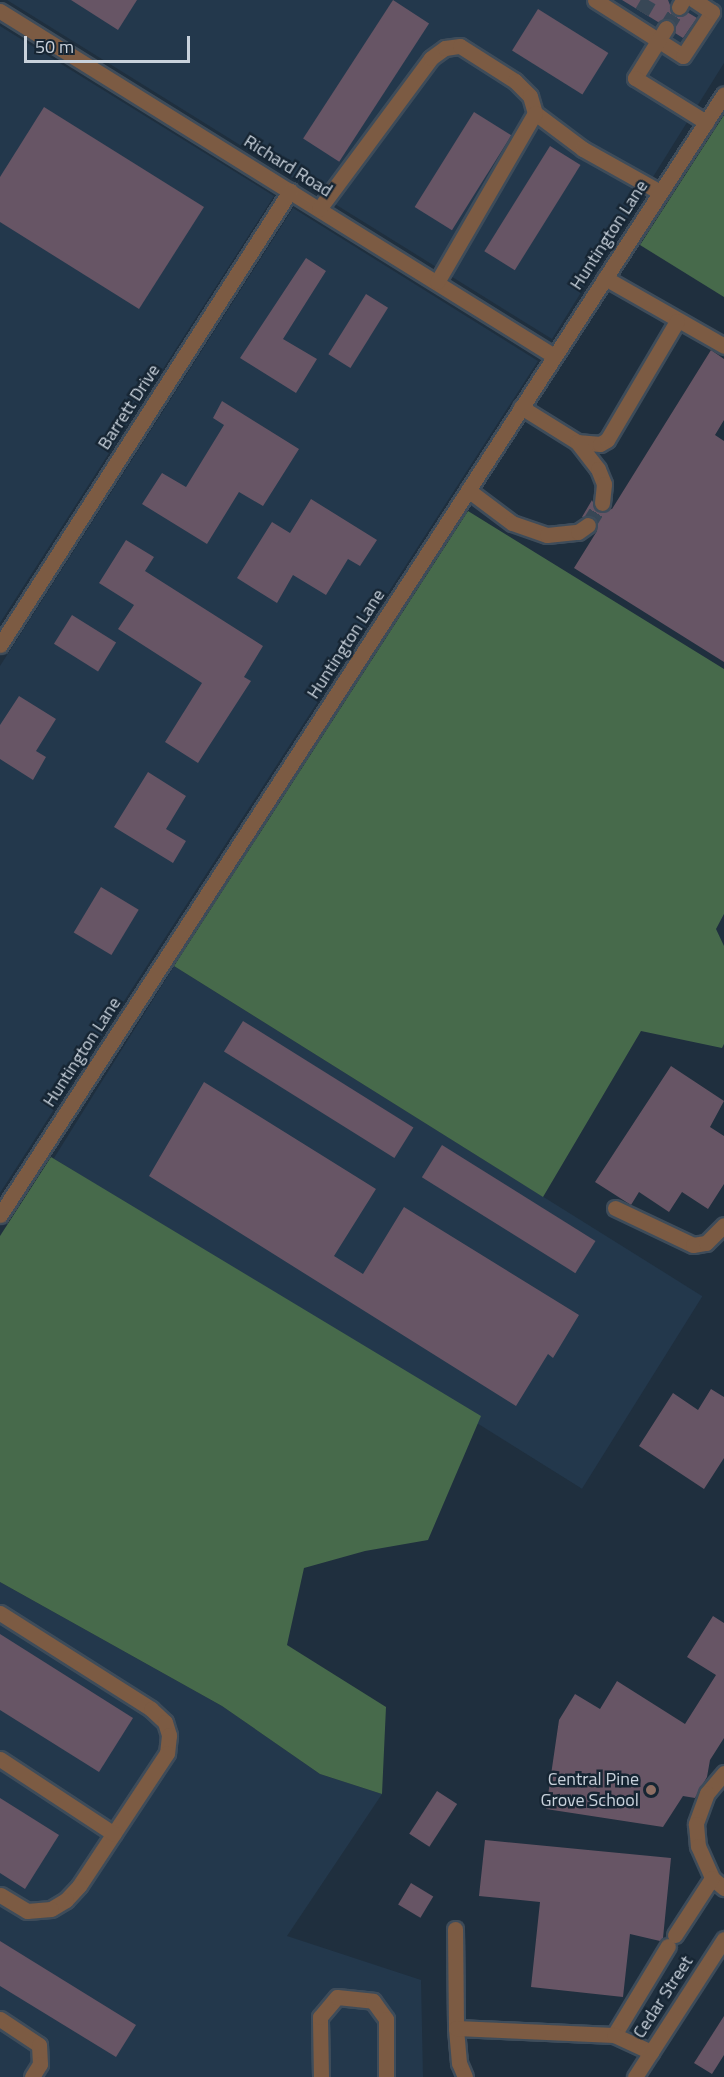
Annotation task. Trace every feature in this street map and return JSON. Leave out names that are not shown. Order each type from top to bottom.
[{"type":"street","points":[[604,3],[638,18],[662,34],[683,56],[712,12],[694,0]]},
{"type":"street","name":"Richard Road","points":[[0,11],[554,356]]},
{"type":"street","points":[[662,34],[635,78],[706,122]]},
{"type":"street","points":[[319,209],[431,58],[445,48],[460,46],[515,81],[530,96],[535,113],[583,148],[660,192]]},
{"type":"street","name":"Huntington Lane","points":[[0,1215],[724,94]]},
{"type":"street","points":[[437,282],[535,113]]},
{"type":"street","name":"Barrett Drive","points":[[0,645],[290,191]]},
{"type":"street","points":[[605,278],[724,346]]},
{"type":"street","points":[[521,407],[577,442],[590,445],[607,440],[677,321]]},
{"type":"street","points":[[577,442],[598,469],[604,484],[602,503]]},
{"type":"street","points":[[468,490],[512,523],[547,535],[578,532],[588,525]]},
{"type":"street","points":[[615,1208],[693,1245],[706,1244],[724,1225]]},
{"type":"street","points":[[0,1613],[151,1709],[165,1722],[170,1735],[167,1753],[79,1886],[51,1909],[27,1911],[0,1895]]},
{"type":"street","points":[[0,1759],[114,1834]]},
{"type":"street","points":[[614,2035],[671,1941],[718,1883],[698,1846],[696,1824],[707,1793],[724,1773]]},
{"type":"street","points":[[455,1929],[456,2028],[459,2063],[465,2077]]},
{"type":"street","name":"Cedar Street","points":[[635,2077],[724,1939]]},
{"type":"street","points":[[321,2077],[320,2017],[337,1997],[373,2001],[386,2019],[387,2077]]},
{"type":"street","points":[[0,2019],[39,2045],[40,2064],[32,2077]]},
{"type":"street","points":[[456,2028],[614,2035],[651,2052]]},
{"type":"shaded area","points":[[7,0],[724,0],[724,63],[552,339]]},
{"type":"shaded area","points":[[0,26],[274,196],[0,623]]},
{"type":"shaded area","points":[[293,208],[538,361],[0,1193],[0,666]]},
{"type":"shaded area","points":[[174,966],[702,1296],[582,1489],[54,1159]]},
{"type":"shaded area","points":[[0,1582],[222,1706],[320,1774],[382,1794],[287,1936],[421,1980],[423,2077],[0,2077]]},
{"type":"green space","points":[[724,115],[724,297],[640,245]]},
{"type":"green space","points":[[468,511],[724,669],[724,914],[716,929],[724,946],[724,1044],[722,1048],[641,1031],[543,1197],[174,966]]},
{"type":"green space","points":[[51,1157],[481,1416],[428,1540],[365,1551],[304,1568],[287,1645],[386,1707],[382,1794],[320,1774],[222,1706],[0,1582],[0,1236]]},
{"type":"building","points":[[71,0],[137,0],[118,30]]},
{"type":"building","points":[[393,0],[429,23],[339,162],[303,138]]},
{"type":"building","points":[[622,0],[668,0],[674,15],[687,12],[697,18],[683,38],[675,33],[672,20],[658,22]]},
{"type":"building","points":[[538,9],[608,53],[582,95],[512,51]]},
{"type":"building","points":[[44,107],[204,207],[139,309],[0,222],[0,177]]},
{"type":"building","points":[[474,112],[511,135],[452,230],[415,207]]},
{"type":"building","points":[[550,146],[581,165],[515,270],[484,251]]},
{"type":"building","points":[[306,258],[326,271],[283,339],[317,359],[296,393],[240,358]]},
{"type":"building","points":[[366,294],[388,308],[350,368],[328,354]]},
{"type":"building","points":[[711,350],[724,359],[724,420],[715,435],[724,441],[724,662],[574,568],[597,531],[596,519],[582,517],[592,500],[597,511],[612,509]]},
{"type":"building","points":[[222,401],[299,449],[263,506],[239,492],[207,544],[142,504],[162,473],[186,487],[224,425],[213,418]]},
{"type":"building","points":[[311,499],[377,540],[360,566],[348,559],[326,595],[293,575],[277,603],[237,578],[272,522],[290,533]]},
{"type":"building","points":[[126,540],[154,557],[145,571],[263,646],[244,677],[251,681],[198,763],[165,742],[202,683],[118,629],[134,605],[99,583]]},
{"type":"building","points":[[72,615],[116,643],[98,671],[54,644]]},
{"type":"building","points":[[19,696],[56,719],[36,751],[46,757],[33,780],[0,759],[0,725]]},
{"type":"building","points":[[148,772],[186,796],[166,829],[186,841],[173,863],[114,827]]},
{"type":"building","points":[[101,887],[139,910],[111,955],[74,932]]},
{"type":"building","points":[[243,1021],[413,1128],[394,1158],[224,1052]]},
{"type":"building","points":[[671,1066],[724,1101],[710,1127],[724,1136],[724,1184],[708,1209],[682,1192],[669,1212],[639,1192],[631,1205],[595,1182]]},
{"type":"building","points":[[204,1082],[376,1189],[334,1256],[363,1274],[404,1207],[579,1315],[553,1358],[548,1354],[516,1406],[149,1176]]},
{"type":"building","points":[[442,1145],[595,1241],[575,1273],[422,1177]]},
{"type":"building","points":[[711,1389],[724,1397],[724,1458],[704,1489],[639,1446],[673,1393],[698,1410]]},
{"type":"building","points":[[713,1616],[724,1623],[724,1738],[710,1760],[707,1777],[695,1798],[683,1796],[663,1827],[546,1809],[559,1720],[575,1694],[600,1709],[617,1681],[685,1724],[716,1675],[687,1657]]},
{"type":"building","points":[[0,1634],[133,1718],[99,1772],[0,1710]]},
{"type":"building","points":[[437,1791],[457,1804],[429,1847],[409,1834]]},
{"type":"building","points":[[0,1798],[59,1835],[25,1889],[0,1873]]},
{"type":"building","points":[[485,1840],[671,1858],[663,1938],[660,1941],[630,1934],[623,1997],[531,1987],[540,1902],[479,1896]]},
{"type":"building","points":[[411,1883],[433,1896],[420,1918],[398,1904]]},
{"type":"building","points":[[0,1941],[136,2025],[116,2057],[0,1986]]},
{"type":"building","points":[[724,2016],[724,2055],[712,2074],[694,2063]]},
{"type":"tunnel","points":[[642,12],[649,0]]},
{"type":"tunnel","points":[[666,28],[679,7]]},
{"type":"tunnel","points":[[588,525],[602,503]]},
{"type":"place","name":"Central Pine Grove School","points":[[651,1790]]}]
